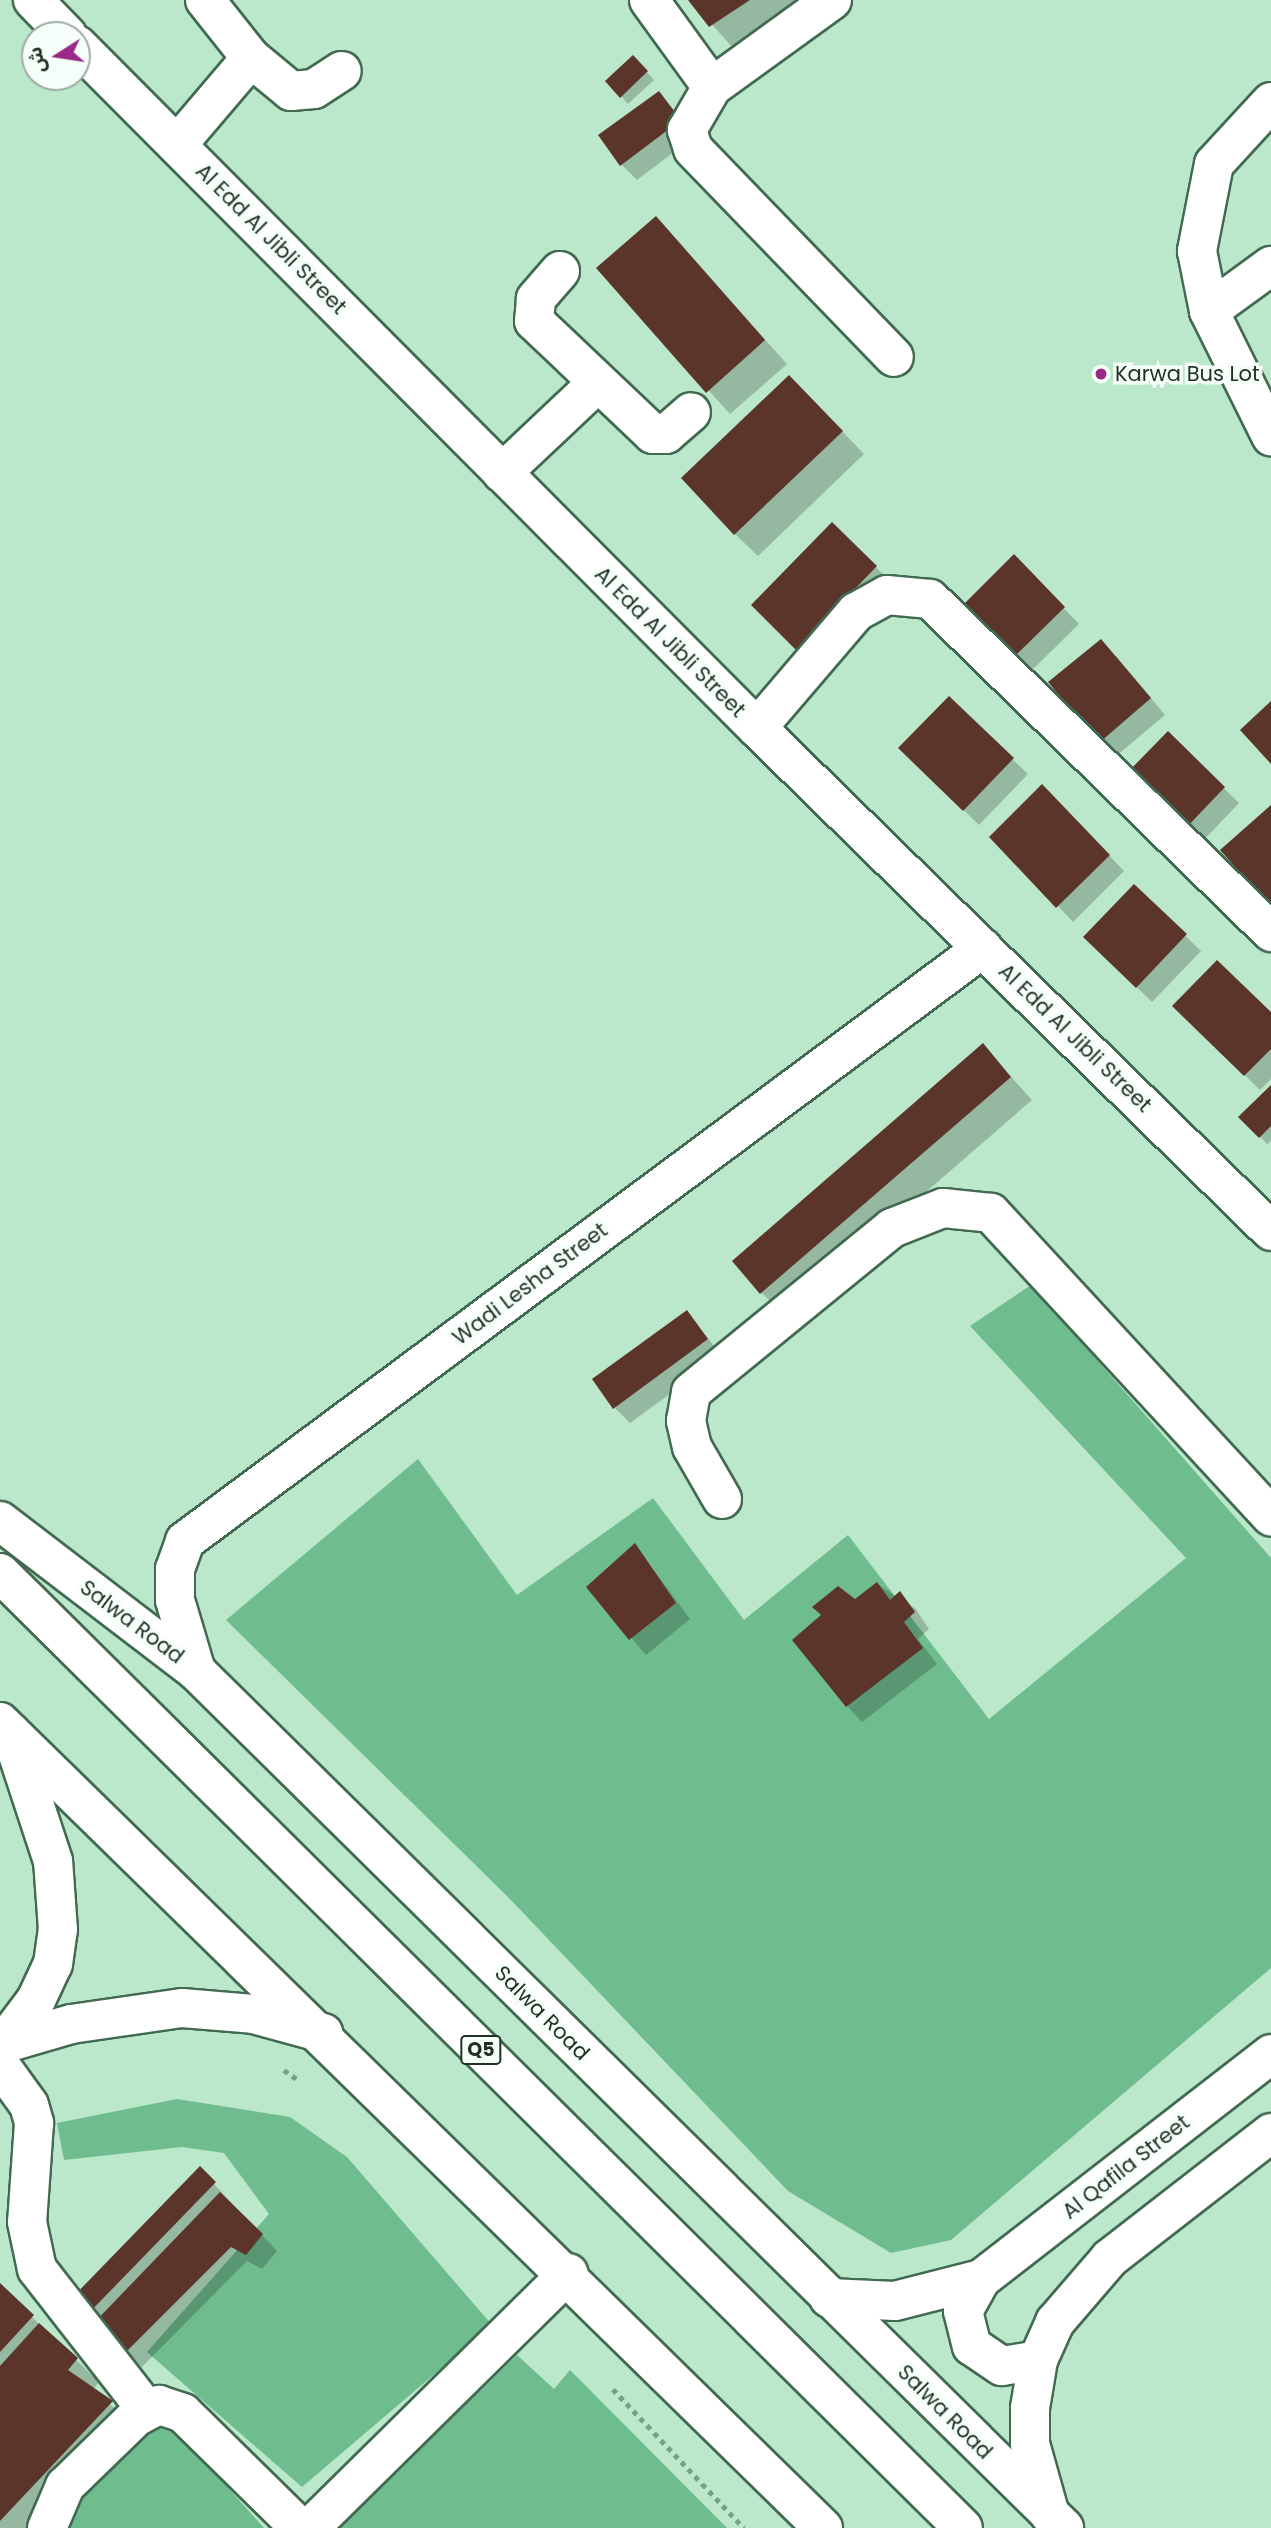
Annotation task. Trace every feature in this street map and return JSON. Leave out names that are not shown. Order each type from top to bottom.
[{"type":"main road","points":[[33,0],[53,21]]},
{"type":"main road","points":[[205,0],[251,58],[291,91],[314,89],[342,71]]},
{"type":"main road","points":[[649,0],[712,87]]},
{"type":"main road","points":[[832,0],[712,87],[687,130],[693,149],[894,357]]},
{"type":"main road","points":[[177,145],[251,58]]},
{"type":"main road","name":"Al Edd Al Jibli Street","points":[[91,59],[757,728],[983,948],[1266,1216]]},
{"type":"main road","points":[[1267,423],[1209,312],[1197,251],[1214,164],[1271,103]]},
{"type":"main road","points":[[1209,312],[1271,266]]},
{"type":"main road","points":[[560,271],[536,299],[534,321],[596,384],[653,434],[666,434],[691,412]]},
{"type":"main road","points":[[502,472],[596,384]]},
{"type":"main road","points":[[757,728],[856,612],[887,595],[930,599],[1271,932]]},
{"type":"main road","name":"Wadi Lesha Street","points":[[196,1671],[175,1600],[175,1569],[185,1541],[983,948]]},
{"type":"main road","points":[[722,1499],[692,1447],[686,1421],[691,1392],[892,1228],[943,1209],[991,1213],[1271,1516]]},
{"type":"main road","name":"Salwa Road","points":[[0,1521],[196,1671],[1057,2521]]},
{"type":"main road","name":"Q5","points":[[0,1573],[962,2528]]},
{"type":"main road","points":[[6,1728],[569,2273],[823,2528]]},
{"type":"main road","points":[[2,2052],[53,1964],[58,1916],[53,1861],[6,1728]]},
{"type":"main road","points":[[2,2052],[71,2024],[182,2008],[253,2014],[323,2033]]},
{"type":"main road","points":[[2,2052],[29,2105],[34,2123],[27,2222],[37,2269],[146,2409]]},
{"type":"main road","name":"Al Qafila Street","points":[[1038,2360],[1002,2366],[972,2346],[963,2311],[981,2279],[1271,2054]]},
{"type":"main road","points":[[1057,2521],[1030,2444],[1038,2360],[1080,2287],[1271,2133]]},
{"type":"main road","points":[[310,2528],[569,2273]]},
{"type":"main road","name":"Al Qafila Street","points":[[829,2298],[895,2301],[981,2279]]},
{"type":"main road","points":[[47,2528],[65,2486],[146,2409],[159,2405],[183,2413],[300,2528]]},
{"type":"path","points":[[272,2060],[309,2089]]},
{"type":"path","points":[[606,2381],[744,2528]]},
{"type":"green space","points":[[1031,1285],[1271,1558],[1271,1968],[951,2240],[891,2253],[788,2191],[509,1898],[226,1620],[418,1459],[517,1595],[653,1498],[744,1620],[848,1535],[989,1719],[1186,1558],[970,1326]]},
{"type":"green space","points":[[177,2099],[290,2117],[347,2157],[492,2325],[302,2487],[147,2352],[269,2214],[224,2153],[182,2147],[64,2160],[57,2123]]},
{"type":"green space","points":[[517,2355],[554,2389],[570,2370],[727,2528],[338,2528]]},
{"type":"green space","points":[[162,2414],[264,2528],[53,2528]]},
{"type":"building","points":[[688,0],[750,0],[709,27]]},
{"type":"building","points":[[633,55],[648,71],[620,98],[605,81]]},
{"type":"building","points":[[659,91],[681,120],[620,166],[598,135]]},
{"type":"building","points":[[656,216],[765,340],[706,393],[596,268]]},
{"type":"building","points":[[789,375],[843,431],[734,535],[681,478]]},
{"type":"building","points":[[832,522],[877,566],[796,650],[751,605]]},
{"type":"building","points":[[1014,554],[1065,607],[1013,658],[962,606]]},
{"type":"building","points":[[1101,639],[1151,698],[1099,743],[1048,682]]},
{"type":"building","points":[[949,696],[1014,758],[963,811],[898,748]]},
{"type":"building","points":[[1271,701],[1271,764],[1240,730]]},
{"type":"building","points":[[1168,731],[1225,787],[1185,829],[1127,773]]},
{"type":"building","points":[[1042,784],[1110,855],[1056,908],[989,837]]},
{"type":"building","points":[[1271,805],[1271,907],[1220,850]]},
{"type":"building","points":[[1134,884],[1187,934],[1136,988],[1083,937]]},
{"type":"building","points":[[1217,960],[1271,1012],[1271,1049],[1244,1076],[1172,1006]]},
{"type":"building","points":[[983,1043],[1011,1077],[760,1294],[732,1261]]},
{"type":"building","points":[[1271,1085],[1271,1126],[1259,1138],[1238,1117]]},
{"type":"building","points":[[687,1310],[708,1339],[613,1409],[592,1379]]},
{"type":"building","points":[[635,1543],[676,1603],[629,1640],[586,1587]]},
{"type":"building","points":[[877,1582],[890,1600],[900,1591],[915,1612],[904,1622],[923,1648],[846,1707],[792,1640],[821,1615],[812,1607],[838,1586],[855,1599]]},
{"type":"building","points":[[200,2166],[216,2182],[85,2317],[68,2302]]},
{"type":"building","points":[[220,2192],[263,2234],[246,2255],[231,2247],[120,2358],[89,2328]]},
{"type":"building","points":[[0,2283],[34,2315],[0,2352]]},
{"type":"building","points":[[39,2323],[78,2358],[68,2370],[113,2401],[0,2521],[0,2366]]},
{"type":"place","name":"Karwa Bus Lot","points":[[1101,374]]}]
